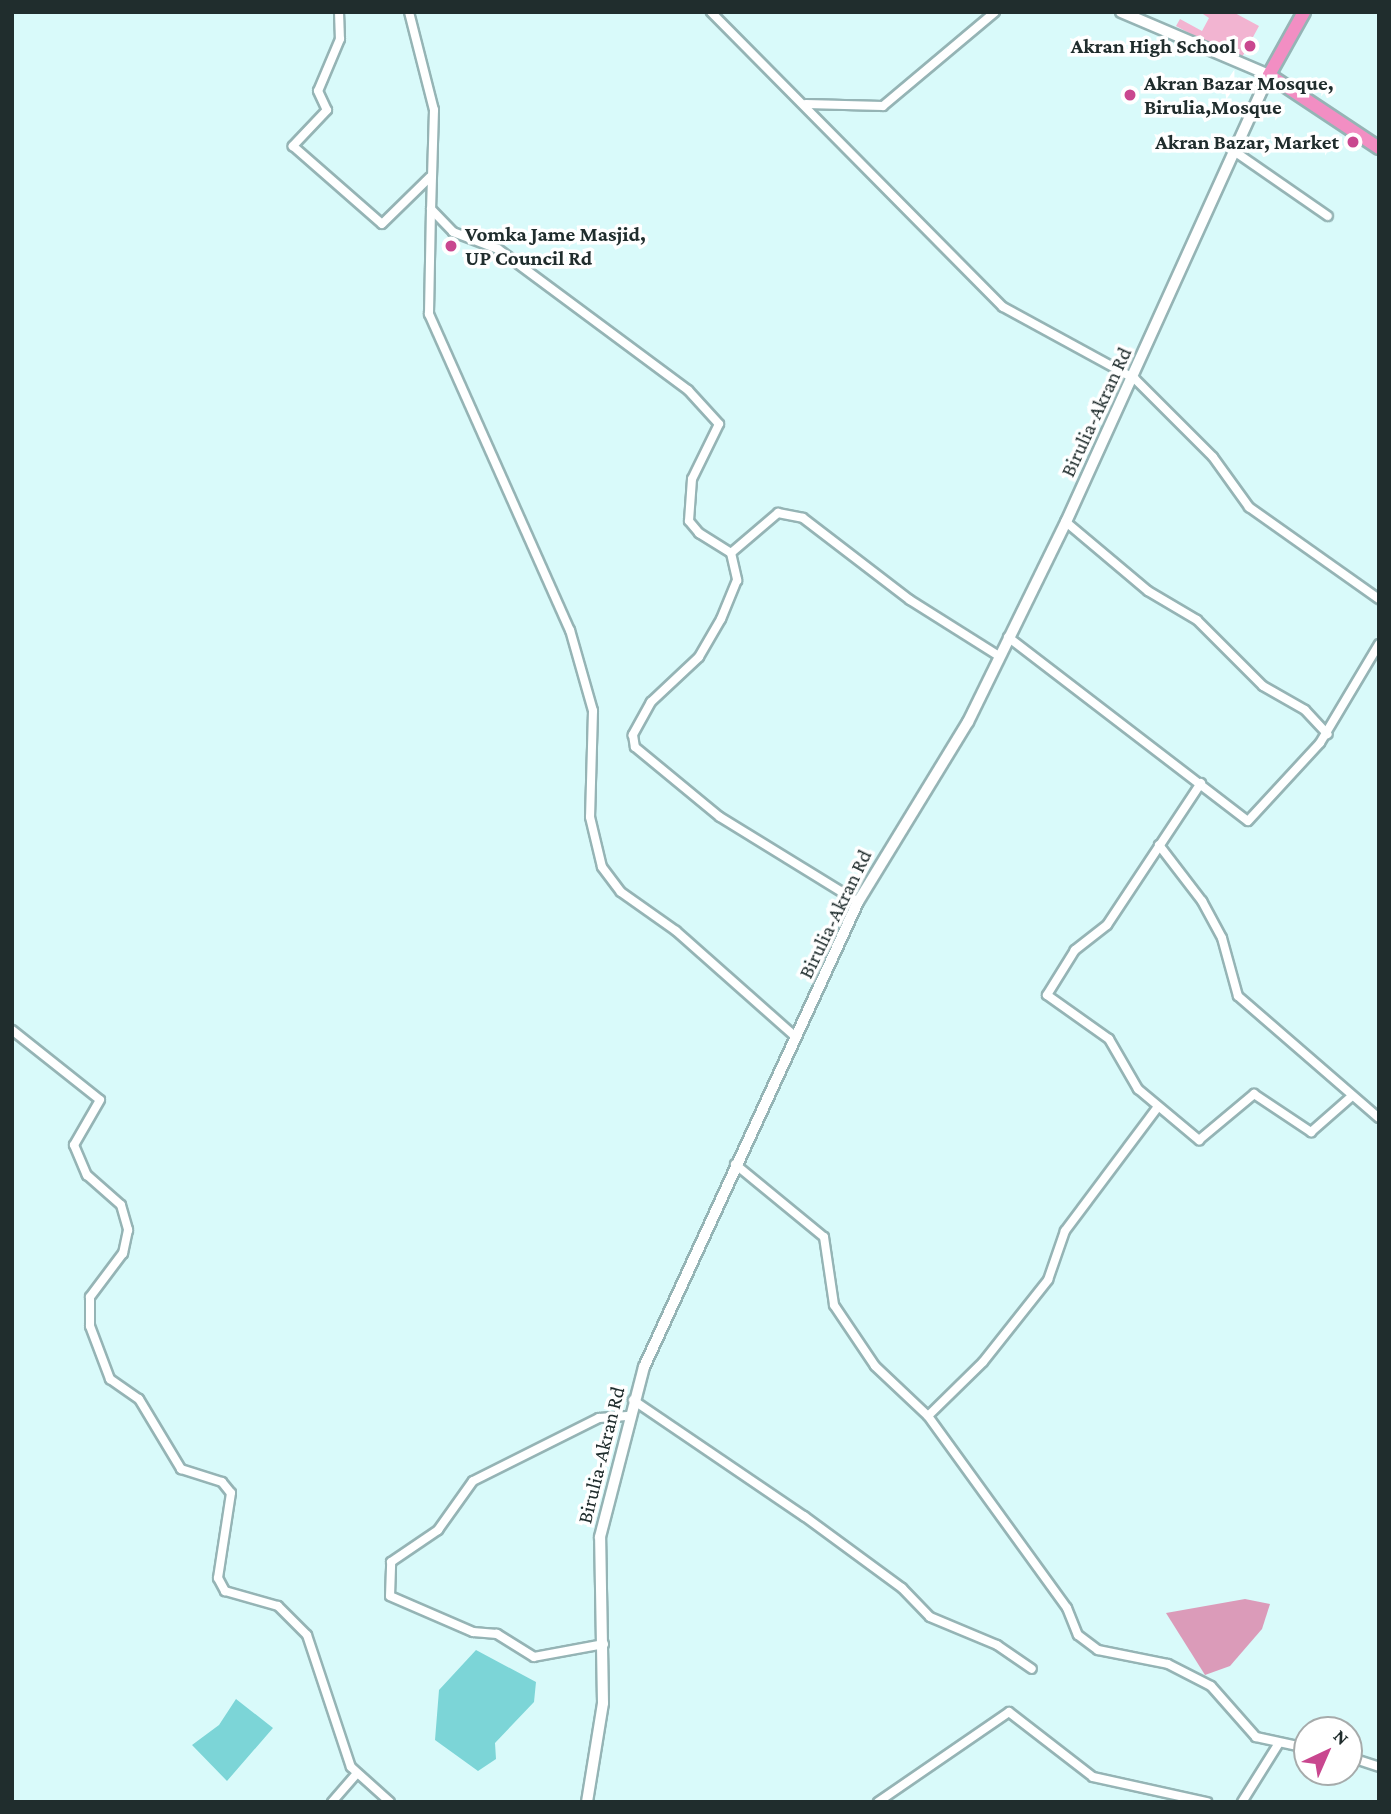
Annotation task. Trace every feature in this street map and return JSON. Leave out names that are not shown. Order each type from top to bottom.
[{"type":"highway","name":"Birulia-Akran Rd","points":[[1269,75],[1304,12]]},
{"type":"highway","points":[[1269,75],[1379,148]]},
{"type":"street","points":[[339,12],[340,39],[318,91],[327,110],[293,146],[382,223],[430,177]]},
{"type":"street","points":[[409,12],[434,110],[430,177],[429,314],[570,630],[593,711],[590,817],[602,867],[621,892],[796,1037]]},
{"type":"street","points":[[711,12],[806,104],[841,148],[1003,307],[1135,379],[1213,457],[1249,507],[1379,599]]},
{"type":"street","points":[[806,104],[883,106],[995,12]]},
{"type":"street","points":[[1121,12],[1269,75]]},
{"type":"street","name":"Birulia-Akran Rd","points":[[587,1802],[603,1703],[600,1537],[626,1416],[735,1164],[859,902],[968,722],[1135,379],[1269,75]]},
{"type":"street","points":[[1234,151],[1328,216]]},
{"type":"street","points":[[431,209],[453,232],[498,249],[688,390],[719,424],[692,479],[689,521],[713,547],[731,553]]},
{"type":"street","points":[[731,553],[778,513],[803,518],[910,600],[999,656]]},
{"type":"street","points":[[1066,522],[1148,591],[1197,620],[1263,686],[1305,710],[1327,734]]},
{"type":"street","points":[[731,553],[737,580],[721,619],[699,657],[651,702],[633,735],[635,747],[720,817],[859,902]]},
{"type":"street","points":[[1008,637],[1201,783],[1236,817],[1256,820],[1327,734],[1379,643]]},
{"type":"street","points":[[1201,783],[1107,925],[1075,950],[1047,995],[1109,1039],[1138,1089],[1157,1108],[1199,1140],[1254,1094],[1311,1132],[1351,1097]]},
{"type":"street","points":[[1159,845],[1202,901],[1222,938],[1238,996],[1351,1097],[1379,1118]]},
{"type":"street","points":[[12,1030],[100,1100],[74,1145],[87,1175],[121,1205],[128,1230],[122,1253],[90,1297],[90,1326],[110,1379],[139,1399],[181,1469],[222,1482],[231,1493],[218,1578],[225,1591],[278,1606],[307,1635],[356,1773],[390,1802]]},
{"type":"street","points":[[928,1416],[983,1362],[1048,1280],[1065,1231],[1157,1108]]},
{"type":"street","points":[[735,1164],[824,1237],[834,1305],[875,1366],[928,1416],[1067,1608],[1078,1635],[1098,1650],[1168,1664],[1211,1686],[1256,1737],[1293,1746]]},
{"type":"street","points":[[633,1400],[804,1516],[902,1588],[930,1618],[997,1645],[1032,1669]]},
{"type":"street","points":[[604,1644],[534,1657],[497,1634],[473,1632],[390,1596],[391,1562],[438,1530],[473,1481],[599,1418],[626,1416]]},
{"type":"street","points":[[878,1802],[1009,1712],[1093,1777],[1207,1802]]},
{"type":"street","points":[[1242,1802],[1279,1743]]},
{"type":"street","points":[[332,1802],[356,1773]]},
{"type":"shaded area","points":[[1200,12],[1233,12],[1259,26],[1240,61],[1176,26],[1180,19],[1202,31],[1209,18]]},
{"type":"shaded area","points":[[1245,1599],[1270,1604],[1262,1629],[1230,1666],[1205,1675],[1166,1613]]},
{"type":"water","points":[[476,1650],[536,1682],[534,1702],[495,1743],[496,1759],[478,1771],[435,1740],[439,1690]]},
{"type":"water","points":[[236,1699],[273,1728],[227,1781],[192,1745],[219,1725]]},
{"type":"place","name":"Akran High School","points":[[1250,46]]},
{"type":"place","name":"Akran Bazar Mosque, Birulia,Mosque","points":[[1130,95]]},
{"type":"place","name":"Akran Bazar, Market","points":[[1353,142]]},
{"type":"place","name":"Vomka Jame Masjid, UP Council Rd","points":[[451,246]]}]
